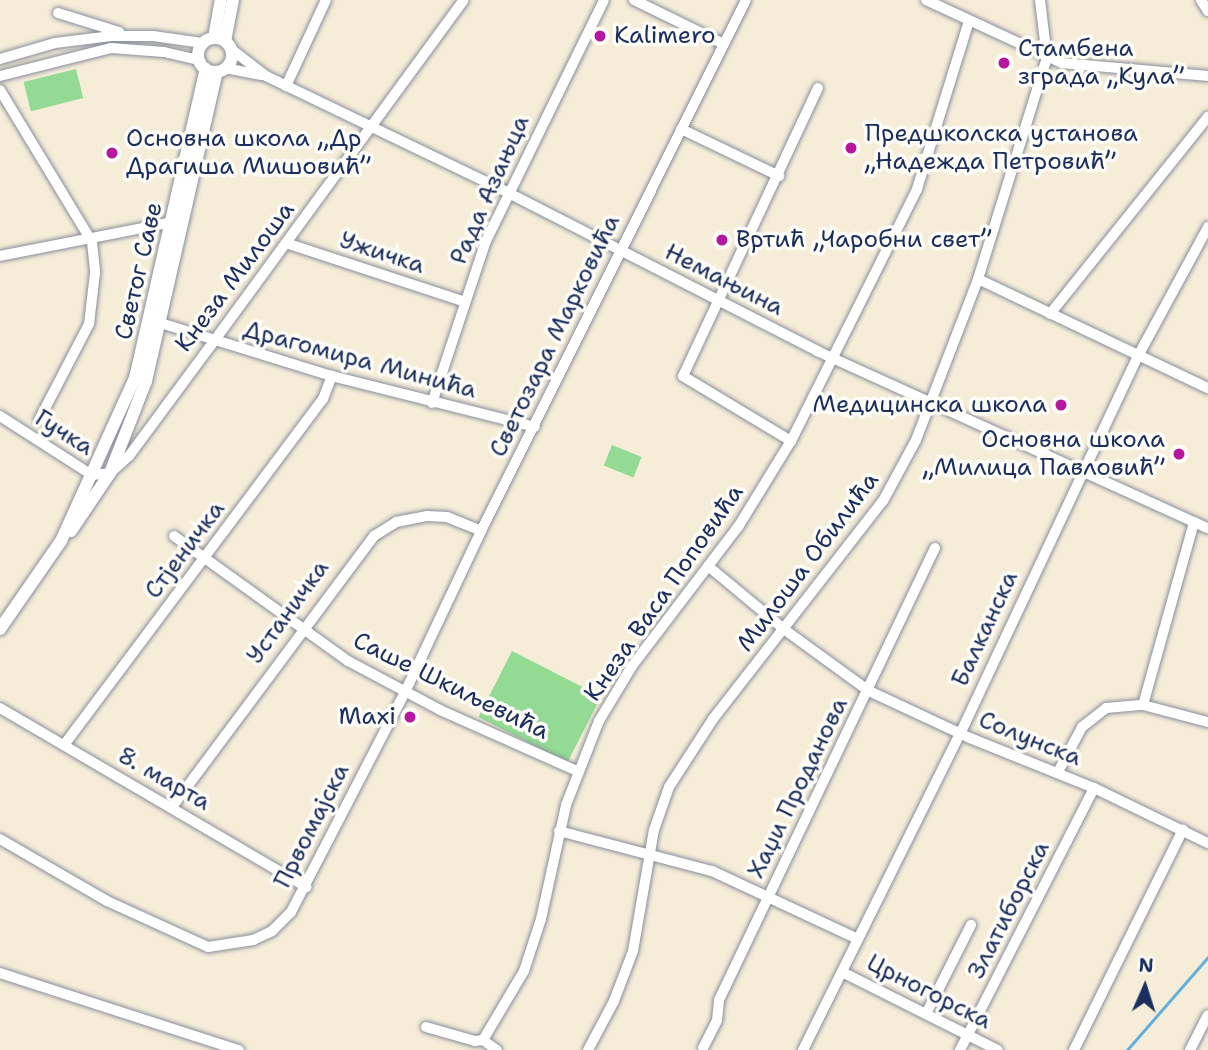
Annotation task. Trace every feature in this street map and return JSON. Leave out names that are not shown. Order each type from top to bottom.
[{"type":"main road","points":[[212,67],[218,43],[221,0]]},
{"type":"main road","points":[[212,67],[233,0]]},
{"type":"main road","name":"Светог Саве","points":[[110,473],[146,381],[173,222],[212,67]]},
{"type":"main road","name":"Светог Саве","points":[[92,475],[135,378],[156,321],[212,67]]},
{"type":"main road","name":"Кнеза Милоша","points":[[61,541],[76,526],[110,473]]},
{"type":"main road","name":"Кнеза Милоша","points":[[0,629],[61,541],[92,475]]},
{"type":"street","points":[[286,86],[326,0]]},
{"type":"street","name":"Кнеза Милоша","points":[[110,473],[128,456],[464,0]]},
{"type":"street","name":"Рада Азањца","points":[[432,403],[465,302],[509,193],[604,0]]},
{"type":"street","points":[[634,0],[724,44]]},
{"type":"street","name":"Светозара Марковића","points":[[405,692],[481,531],[746,0]]},
{"type":"street","points":[[926,0],[1047,58],[1107,69],[1208,76]]},
{"type":"street","name":"Милоша Обилића","points":[[588,1050],[614,1001],[633,951],[659,810],[678,770],[883,500],[931,402],[978,279],[1047,58],[1040,0]]},
{"type":"street","points":[[1201,0],[1208,11]]},
{"type":"street","points":[[58,13],[129,35]]},
{"type":"street","name":"Кнеза Васа Поповића","points":[[483,1040],[524,971],[535,941],[559,831],[577,771],[599,721],[632,666],[768,484],[791,441],[917,189],[970,21]]},
{"type":"street","points":[[0,59],[55,43],[129,35],[218,43]]},
{"type":"street","name":"Немањина","points":[[218,43],[265,76],[509,193],[831,357],[1084,469],[1208,528]]},
{"type":"street","points":[[0,76],[111,48],[151,50],[212,67],[265,76]]},
{"type":"street","points":[[791,441],[683,376],[716,300],[779,176],[818,88]]},
{"type":"street","points":[[0,90],[90,239],[95,273],[89,324],[39,420]]},
{"type":"street","points":[[1050,314],[1208,117]]},
{"type":"street","points":[[681,129],[779,176]]},
{"type":"street","points":[[0,256],[173,222]]},
{"type":"street","name":"Балканска","points":[[803,1050],[960,734],[1138,356],[1208,227]]},
{"type":"street","name":"Ужичка","points":[[286,243],[465,302]]},
{"type":"street","points":[[978,279],[1208,388]]},
{"type":"street","name":"Драгомира Минића","points":[[156,321],[332,376],[432,403],[535,426]]},
{"type":"street","name":"Стјеничка","points":[[64,746],[323,398],[332,376]]},
{"type":"street","name":"Гучка","points":[[2,422],[92,475],[110,473]]},
{"type":"street","name":"Устаничка","points":[[172,807],[351,561],[385,528],[427,516],[462,522],[481,531]]},
{"type":"street","points":[[1143,705],[1194,522]]},
{"type":"street","name":"Саше Шкиљевића","points":[[174,536],[302,629],[405,692],[577,771]]},
{"type":"street","name":"Хаџи Проданова","points":[[703,1048],[717,1020],[719,1000],[869,691],[935,548]]},
{"type":"street","name":"Солунска","points":[[708,566],[785,631],[869,691],[960,734],[1094,788],[1208,843]]},
{"type":"street","name":"Првомајска","points":[[0,839],[107,901],[208,947],[253,940],[272,931],[306,887],[405,692]]},
{"type":"street","points":[[1058,772],[1088,721],[1117,704],[1143,705],[1208,722]]},
{"type":"street","name":"8. марта","points":[[0,708],[306,887]]},
{"type":"street","name":"Златиборска","points":[[960,1050],[1094,788]]},
{"type":"street","points":[[1074,1050],[1183,829]]},
{"type":"street","points":[[559,831],[650,852],[712,871],[769,895],[858,939]]},
{"type":"street","points":[[926,1014],[971,925]]},
{"type":"street","points":[[0,972],[239,1050]]},
{"type":"street","name":"Црногорска","points":[[842,972],[998,1050]]},
{"type":"street","points":[[1191,1050],[1208,1016]]},
{"type":"street","points":[[426,1027],[475,1041],[483,1040],[497,1050]]},
{"type":"green space","points":[[76,69],[83,98],[31,111],[24,82]]},
{"type":"green space","points":[[612,445],[642,457],[633,477],[604,465]]},
{"type":"green space","points":[[512,651],[601,696],[568,762],[478,717]]},
{"type":"waterway","points":[[1127,1050],[1208,957]]},
{"type":"place","name":"Kalimero","points":[[600,36]]},
{"type":"place","name":"Стамбена зграда „Кула”","points":[[1004,63]]},
{"type":"place","name":"Предшколска установа „Надежда Петровић”","points":[[851,148]]},
{"type":"place","name":"Основна школа „Др Драгиша Мишовић”","points":[[112,153]]},
{"type":"place","name":"Вртић „Чаробни свет”","points":[[722,240]]},
{"type":"place","name":"Медицинска школа","points":[[1061,405]]},
{"type":"place","name":"Основна школа „Милица Павловић”","points":[[1179,454]]},
{"type":"place","name":"Maxi","points":[[410,717]]}]
